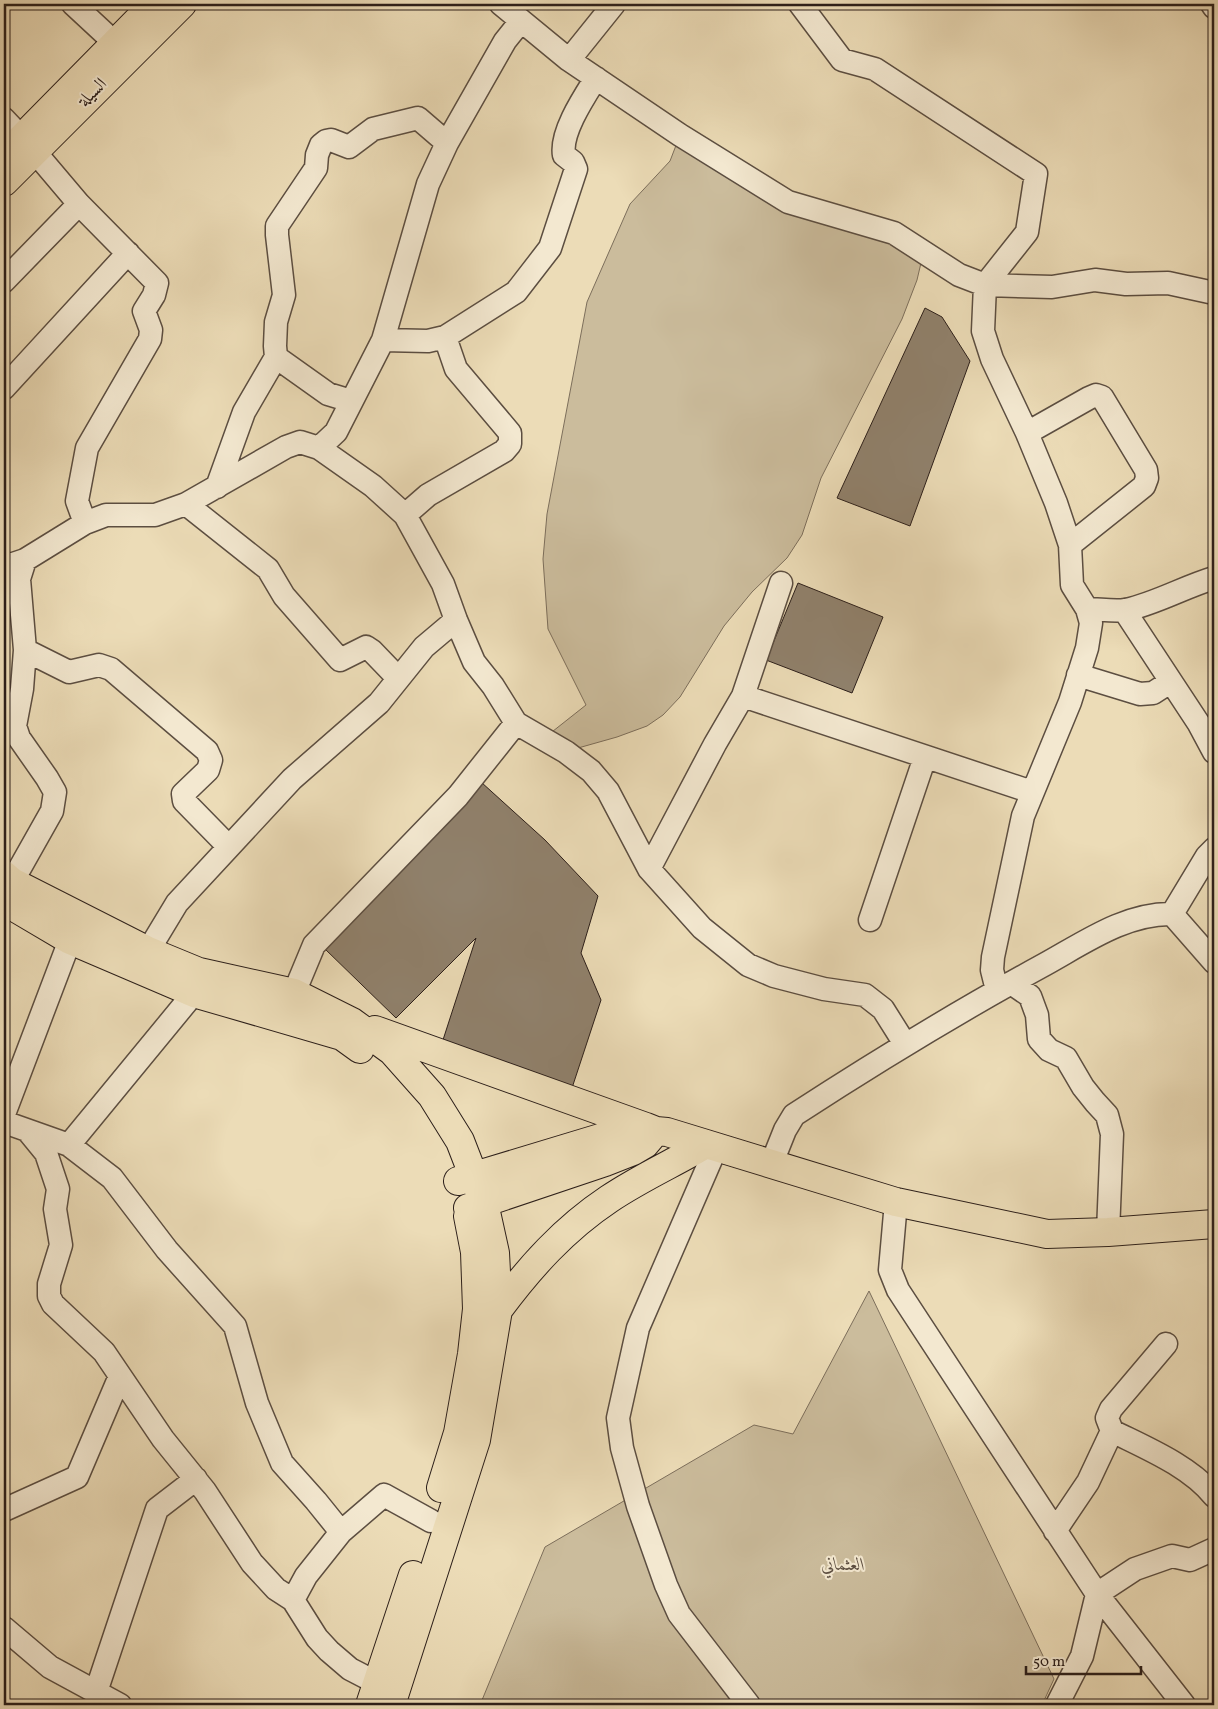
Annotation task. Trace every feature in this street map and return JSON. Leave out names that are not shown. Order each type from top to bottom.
[{"type":"main road","name":"السيلة","points":[[4,182],[16,141],[154,4]]},
{"type":"main road","name":"السيلة","points":[[16,141],[182,4]]},
{"type":"main road","points":[[6,886],[70,940],[194,993],[342,1036],[378,1062],[417,1105],[443,1148],[466,1178]]},
{"type":"main road","points":[[6,886],[148,951],[199,972],[294,993],[352,1022],[651,1129],[668,1132],[896,1202],[1047,1234],[1108,1232],[1214,1224]]},
{"type":"main road","points":[[352,1022],[392,1051],[432,1096],[460,1142],[466,1178],[475,1206],[495,1253],[498,1310],[476,1440],[379,1698]]},
{"type":"main road","points":[[466,1178],[620,1132],[651,1129]]},
{"type":"main road","points":[[475,1206],[633,1151],[645,1144],[651,1129]]},
{"type":"main road","points":[[498,1310],[522,1278],[548,1249],[577,1222],[609,1199],[711,1146]]},
{"type":"main road","points":[[379,1698],[458,1433],[472,1354],[476,1309],[475,1206]]},
{"type":"street","points":[[73,4],[115,43]]},
{"type":"street","points":[[501,4],[569,60],[680,135],[788,202],[894,233],[959,275],[985,285],[1052,287],[1095,280],[1126,284],[1168,283],[1214,293]]},
{"type":"street","points":[[569,60],[614,4]]},
{"type":"street","points":[[800,4],[842,60],[874,68],[1036,174],[1027,232],[985,285],[983,331],[992,359],[1046,476],[1070,545],[1072,585],[1086,609],[1091,623],[1087,648],[1070,702],[1023,816],[993,956],[992,970],[1004,987],[1030,996],[1037,1015],[1039,1039],[1049,1050],[1066,1058],[1083,1087],[1107,1115],[1112,1134],[1108,1232]]},
{"type":"street","points":[[319,448],[336,432],[383,340],[428,184],[447,143],[505,41],[521,21]]},
{"type":"street","points":[[383,340],[428,341],[445,337],[516,292],[550,248],[576,169],[574,162],[564,155],[563,149],[573,116],[596,78]]},
{"type":"street","points":[[217,487],[244,412],[276,357],[276,322],[284,295],[277,226],[316,168],[317,155],[321,145],[331,140],[349,147],[373,129],[418,118],[447,143]]},
{"type":"street","points":[[16,141],[157,283],[154,296],[144,311],[152,330],[150,339],[87,448],[77,501],[84,524]]},
{"type":"street","points":[[4,281],[79,204]]},
{"type":"street","points":[[4,388],[128,253]]},
{"type":"street","points":[[405,515],[428,495],[504,452],[510,444],[510,433],[456,369],[445,337]]},
{"type":"street","points":[[276,357],[328,394],[351,401]]},
{"type":"street","points":[[1027,433],[1096,395],[1102,397],[1146,470],[1147,478],[1144,486],[1070,545]]},
{"type":"street","points":[[6,886],[52,811],[55,792],[48,778],[10,723],[22,689],[25,650],[19,579],[15,562],[84,524],[106,515],[155,515],[186,504],[286,447],[300,442],[319,448],[373,486],[405,515],[443,584],[474,662],[493,686],[516,723],[566,752],[590,771],[608,791],[649,869],[702,928],[748,965],[774,976],[815,986],[866,995],[883,1009],[905,1044]]},
{"type":"street","points":[[186,504],[268,569],[284,596],[340,660],[366,648],[372,651],[398,678]]},
{"type":"street","points":[[1086,609],[1124,610],[1160,600],[1195,584],[1214,578]]},
{"type":"street","points":[[649,869],[715,744],[743,696],[782,583]]},
{"type":"street","points":[[1124,610],[1199,724],[1214,752]]},
{"type":"street","points":[[148,951],[178,903],[229,846],[292,779],[379,703],[424,647],[456,620]]},
{"type":"street","points":[[25,650],[69,672],[98,665],[111,669],[207,752],[211,760],[208,770],[184,794],[184,801],[229,846]]},
{"type":"street","points":[[1078,675],[1140,694],[1153,692],[1170,682]]},
{"type":"street","points":[[743,696],[1032,792]]},
{"type":"street","points":[[294,993],[314,945],[458,796],[516,723]]},
{"type":"street","points":[[870,920],[925,757]]},
{"type":"street","points":[[1172,914],[1207,856],[1214,849]]},
{"type":"street","points":[[771,1165],[784,1130],[794,1115],[905,1044],[1106,931],[1137,918],[1157,914],[1172,914],[1214,962]]},
{"type":"street","points":[[6,1101],[70,940]]},
{"type":"street","points":[[69,1145],[194,993]]},
{"type":"street","points":[[4,1122],[69,1145],[112,1178],[167,1250],[235,1326],[257,1403],[282,1463],[316,1501],[340,1532]]},
{"type":"street","points":[[28,1131],[46,1153],[58,1189],[55,1209],[61,1245],[49,1284],[49,1296],[53,1304],[104,1352],[163,1439],[205,1491],[252,1563],[276,1589],[293,1600],[317,1638],[329,1652],[350,1669],[379,1698]]},
{"type":"street","points":[[711,1146],[638,1328],[618,1418],[622,1448],[638,1506],[666,1585],[679,1614],[749,1705]]},
{"type":"street","points":[[896,1202],[890,1270],[898,1290],[1097,1594],[1184,1705]]},
{"type":"street","points":[[1166,1344],[1111,1409],[1107,1418],[1112,1431],[1160,1455],[1203,1482],[1214,1496]]},
{"type":"street","points":[[4,1510],[77,1477],[120,1376]]},
{"type":"street","points":[[1055,1531],[1088,1482],[1112,1431]]},
{"type":"street","points":[[96,1692],[157,1509],[196,1479]]},
{"type":"street","points":[[293,1600],[306,1576],[340,1532],[384,1495],[431,1521]]},
{"type":"street","points":[[1057,1705],[1082,1656],[1097,1594],[1134,1569],[1172,1556],[1190,1560],[1214,1549]]},
{"type":"street","points":[[4,1628],[50,1667],[120,1705]]},
{"type":"green space","points":[[680,135],[788,202],[924,250],[917,280],[902,319],[821,478],[802,535],[787,558],[752,592],[724,626],[680,697],[663,715],[647,726],[571,750],[543,739],[586,705],[548,629],[543,559],[547,514],[587,302],[630,204],[670,161]]},
{"type":"green space","name":"العثماني","points":[[869,1291],[1054,1679],[1042,1705],[480,1705],[545,1547],[754,1425],[793,1434]]},
{"type":"building","points":[[925,308],[942,317],[970,361],[910,526],[837,498]]},
{"type":"building","points":[[798,583],[883,617],[852,693],[766,660]]},
{"type":"building","points":[[481,782],[545,840],[598,896],[581,953],[601,1000],[571,1091],[442,1043],[476,938],[396,1018],[325,949]]}]
